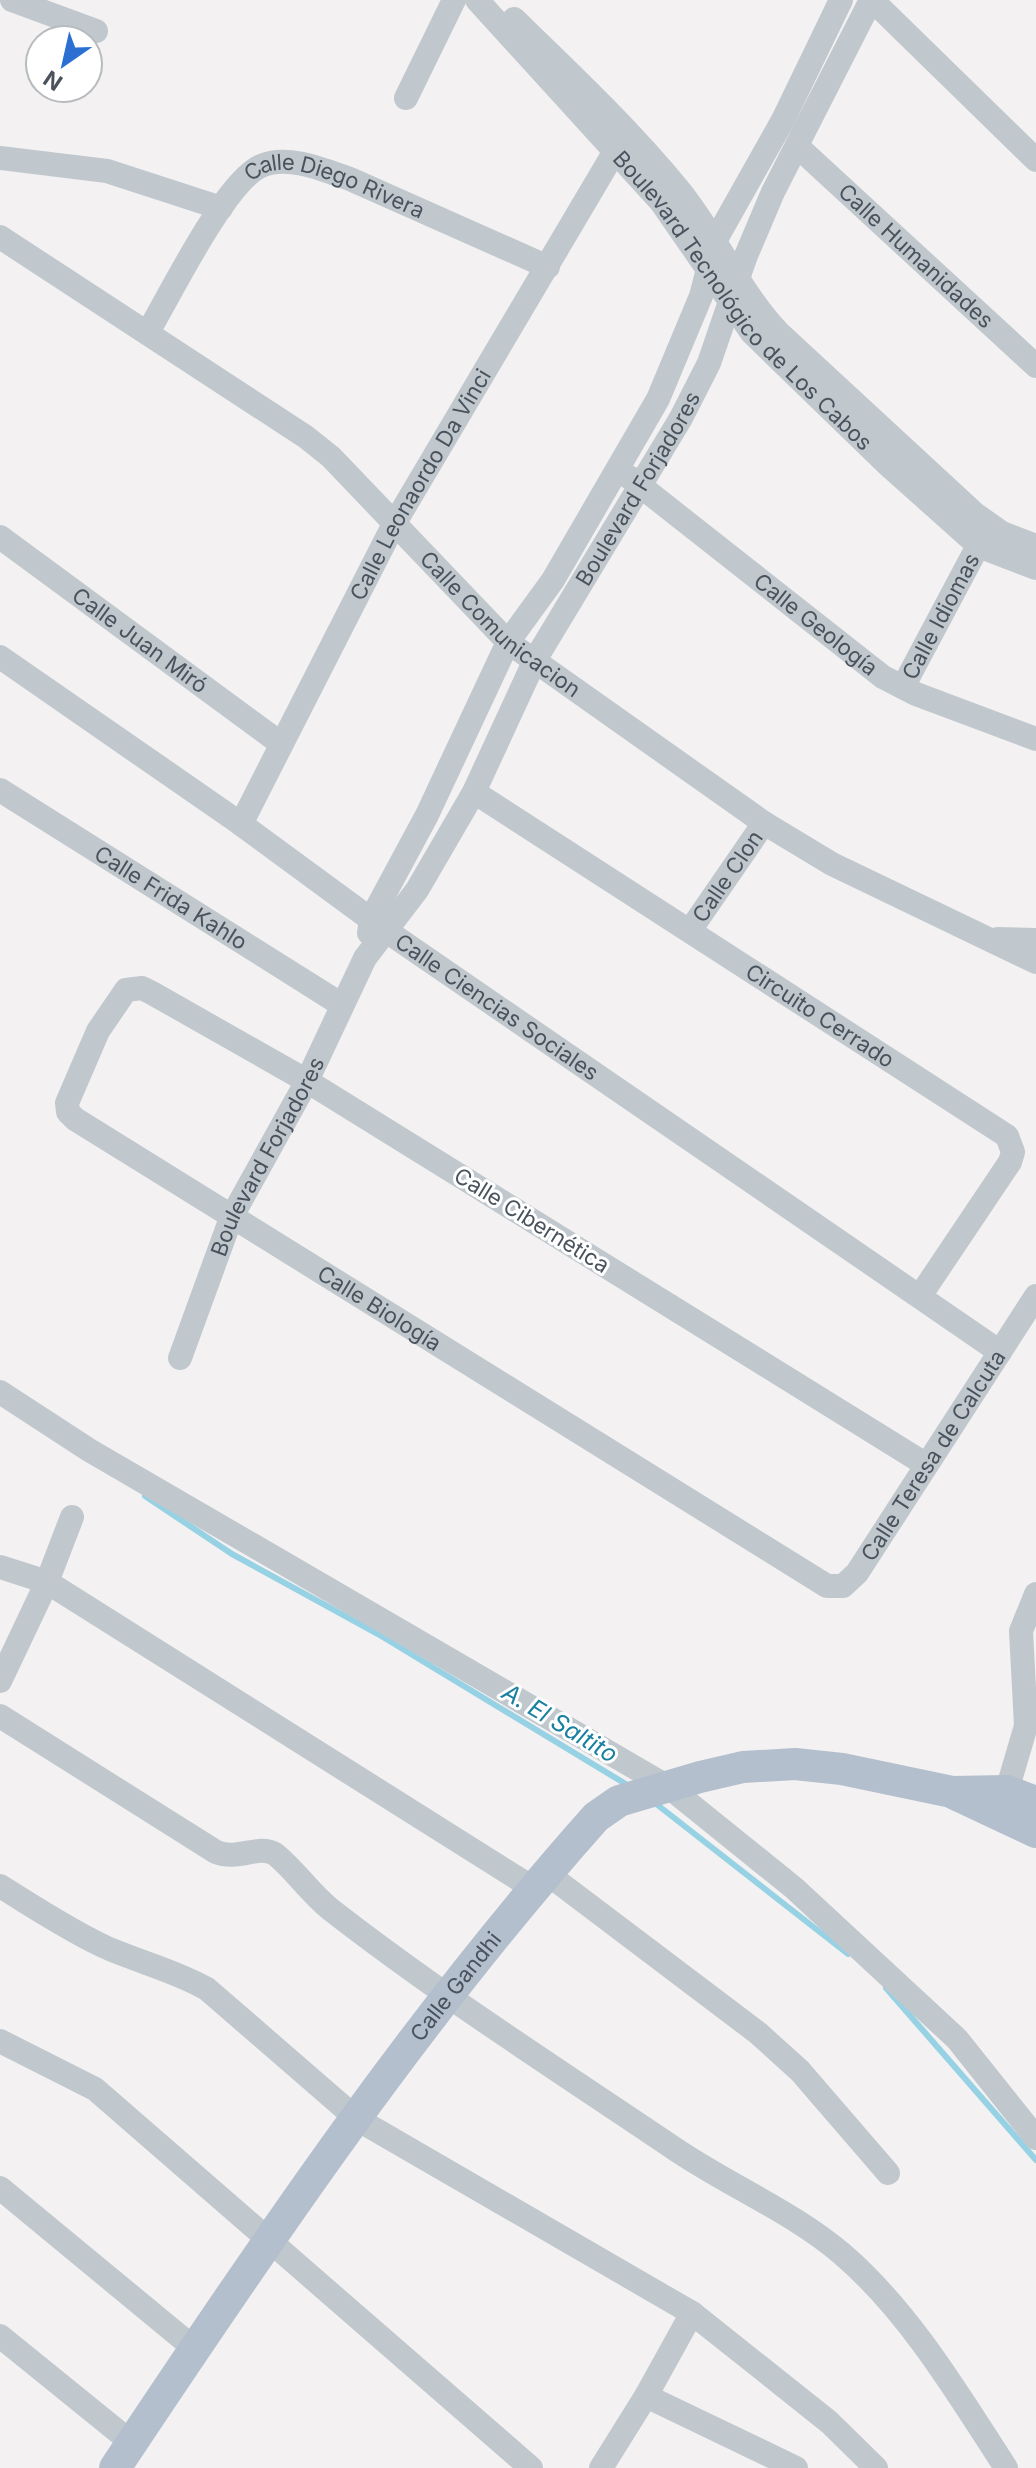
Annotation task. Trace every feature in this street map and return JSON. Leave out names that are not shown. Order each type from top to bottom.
[{"type":"main road","name":"Calle Gandhi","points":[[123,2455],[268,2243],[450,1994],[596,1817],[619,1801],[743,1767],[795,1764],[842,1769],[1014,1803],[1036,1832]]},
{"type":"street","points":[[12,0],[77,24]]},
{"type":"street","points":[[406,98],[454,0]]},
{"type":"street","name":"Boulevard Tecnológico de Los Cabos","points":[[477,0],[661,202],[742,320],[777,358],[886,463],[979,544],[1036,568]]},
{"type":"street","name":"Boulevard Tecnológico de Los Cabos","points":[[494,0],[615,116],[716,239],[750,299],[778,332],[975,514],[1002,533],[1036,546]]},
{"type":"street","name":"Boulevard Forjadores","points":[[180,1358],[231,1218],[307,1081],[508,642],[553,580],[619,467],[677,357],[709,269],[716,239],[783,120],[841,0]]},
{"type":"street","points":[[871,0],[1036,160]]},
{"type":"street","name":"Boulevard Forjadores","points":[[379,926],[474,792],[535,660],[574,590],[641,489],[709,363],[757,228],[871,0]]},
{"type":"street","name":"Calle Humanidades","points":[[797,146],[1036,366]]},
{"type":"street","name":"Calle Leonaordo Da Vinci","points":[[241,824],[393,526],[615,151]]},
{"type":"street","points":[[0,158],[107,171],[221,208]]},
{"type":"street","name":"Calle Diego Rivera","points":[[148,332],[221,208],[245,177],[260,166],[277,162],[294,163],[350,179],[548,267]]},
{"type":"street","name":"Calle Comunicacion","points":[[2,241],[148,332],[306,437],[331,457],[393,526],[508,642],[764,823],[880,889],[1036,962]]},
{"type":"street","name":"Calle Geología","points":[[619,467],[641,489],[863,662],[903,687],[1036,739]]},
{"type":"street","name":"Calle Juan Miró","points":[[0,537],[280,743]]},
{"type":"street","name":"Calle Idiomas","points":[[903,687],[979,544]]},
{"type":"street","name":"Calle Ciencias Sociales","points":[[0,659],[241,824],[379,926],[1000,1352]]},
{"type":"street","name":"Calle Frida Kahlo","points":[[0,790],[342,1005]]},
{"type":"street","name":"Circuito Cerrado","points":[[474,792],[999,1129],[1012,1144],[1013,1152],[1005,1170],[920,1296]]},
{"type":"street","name":"Calle Clon","points":[[691,929],[764,823]]},
{"type":"street","points":[[992,939],[1036,940]]},
{"type":"street","name":"Calle Cibernética","points":[[133,987],[152,993],[307,1081],[925,1464]]},
{"type":"street","name":"Calle Biología","points":[[133,987],[120,995],[98,1031],[67,1103],[68,1112],[231,1218],[815,1580]]},
{"type":"street","name":"Calle Teresa de Calcuta","points":[[815,1580],[836,1588],[851,1581],[1036,1296]]},
{"type":"street","points":[[0,1392],[89,1450],[670,1788],[794,1888],[957,2039],[1036,2138]]},
{"type":"street","points":[[0,1681],[47,1582],[72,1517]]},
{"type":"street","points":[[0,1567],[47,1582],[542,1882],[758,2033],[800,2071],[888,2173]]},
{"type":"street","points":[[1014,1803],[1026,1726],[1021,1631],[1036,1594]]},
{"type":"street","points":[[0,1716],[216,1852],[229,1857],[265,1849],[275,1854],[316,1897],[450,1994],[705,2170],[806,2228],[841,2253],[874,2286],[931,2356],[1006,2468]]},
{"type":"street","points":[[0,1886],[85,1937],[129,1957],[179,1974],[207,1989],[357,2119],[692,2313],[829,2422],[876,2468]]},
{"type":"street","points":[[0,2041],[95,2089],[268,2243],[531,2468]]},
{"type":"street","points":[[0,2188],[195,2349]]},
{"type":"street","points":[[601,2468],[692,2313]]},
{"type":"street","points":[[0,2336],[123,2455]]},
{"type":"street","points":[[646,2396],[796,2468]]},
{"type":"waterway","name":"A. El Saltito","points":[[145,1496],[232,1554],[378,1634],[629,1786]]},
{"type":"waterway","name":"A. El Saltito","points":[[655,1803],[848,1954]]},
{"type":"waterway","name":"A. El Saltito","points":[[886,1988],[1036,2160]]}]
